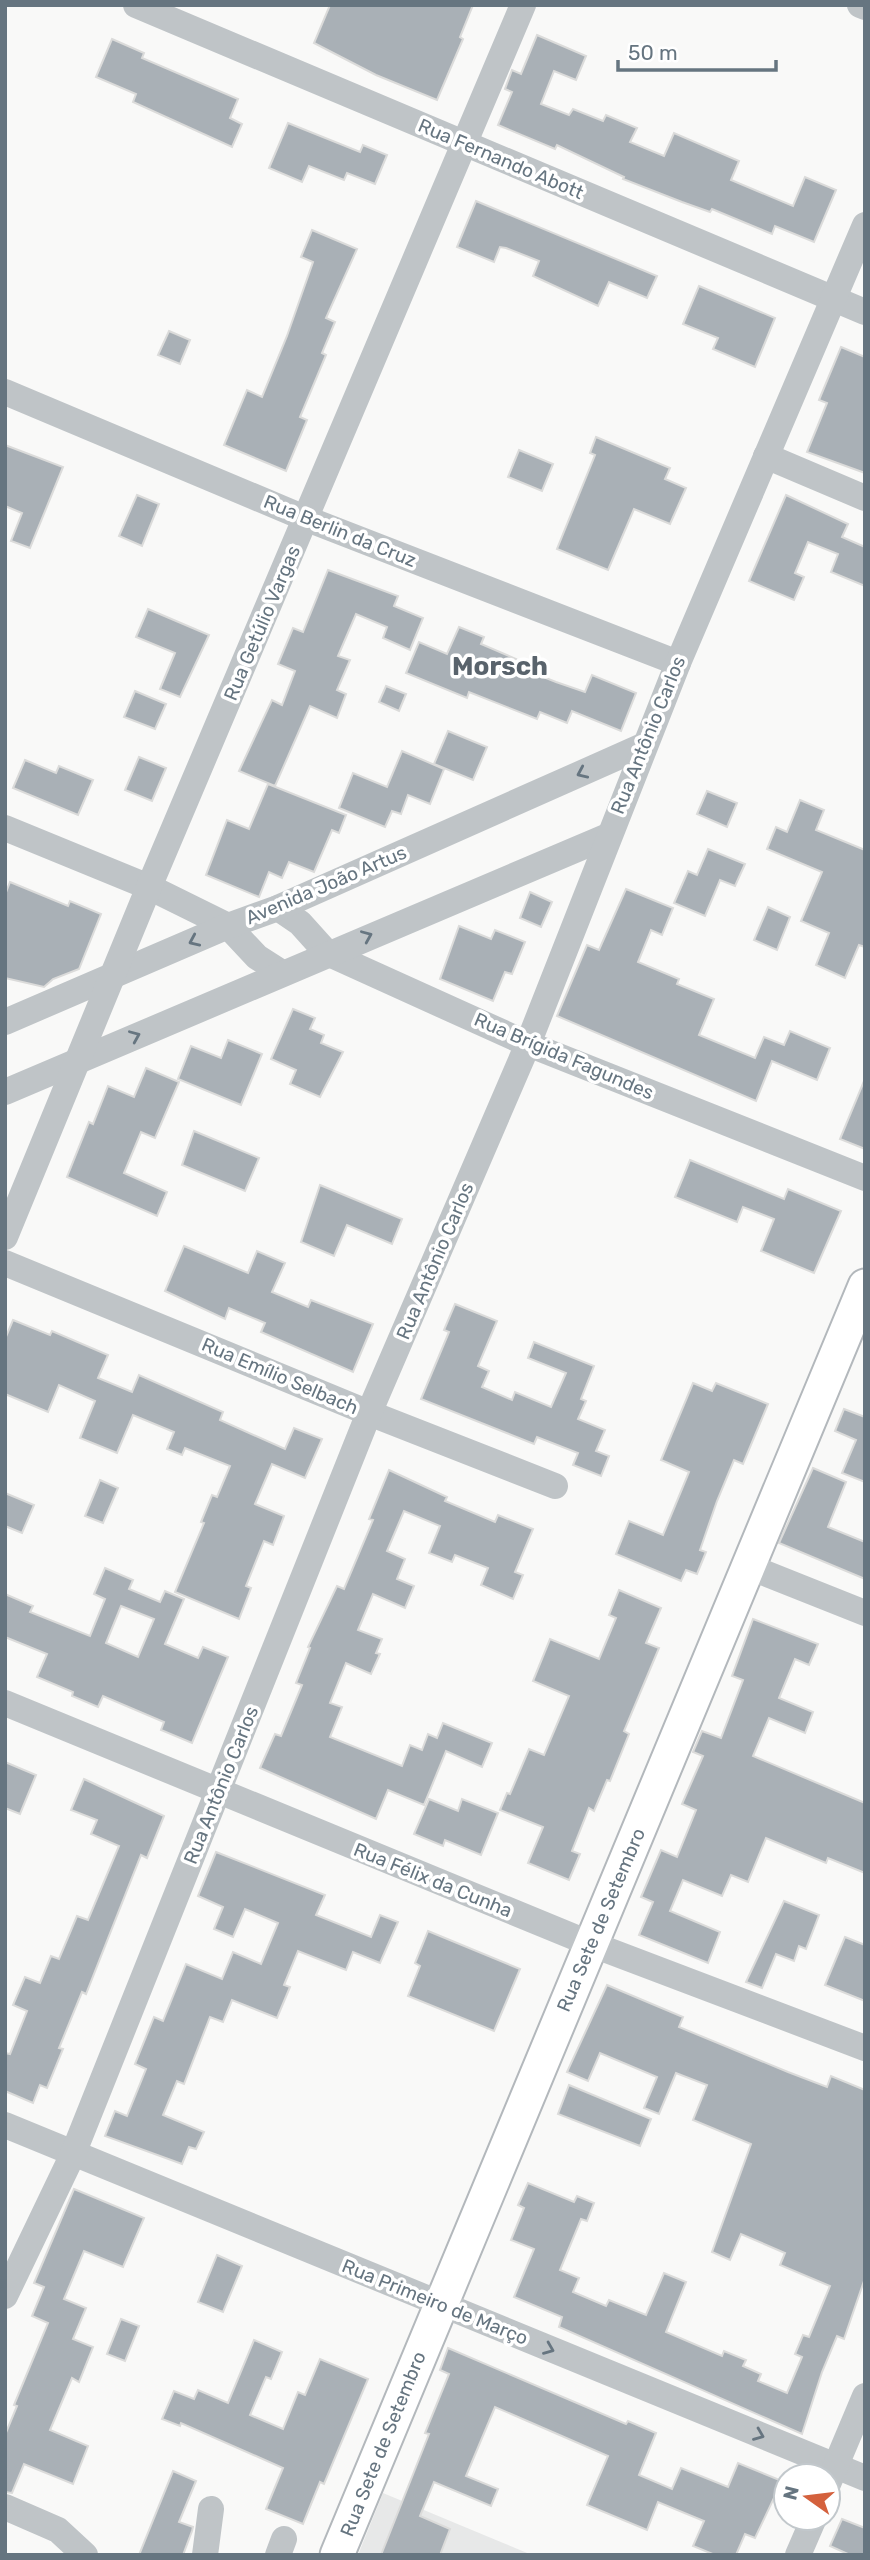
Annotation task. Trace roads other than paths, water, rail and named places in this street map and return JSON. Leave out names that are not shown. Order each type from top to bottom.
[{"type":"main road","name":"Rua Sete de Setembro","points":[[337,2555],[865,1286]]},
{"type":"street","name":"Rua Fernando Abott","points":[[136,5],[865,312]]},
{"type":"street","name":"Rua Getúlio Vargas","points":[[5,1237],[149,887],[522,7]]},
{"type":"street","name":"Rua Antônio Carlos","points":[[5,2296],[73,2154],[369,1413],[528,1044],[608,835],[678,663],[865,225]]},
{"type":"street","name":"Rua Berlin da Cruz","points":[[5,392],[307,519],[678,663]]},
{"type":"street","points":[[766,456],[865,498]]},
{"type":"street","name":"Avenida João Artus","points":[[5,1022],[228,926],[278,908],[645,745]]},
{"type":"street","points":[[5,828],[149,887],[228,926],[257,957],[282,973]]},
{"type":"street","points":[[5,1092],[608,835]]},
{"type":"street","name":"Rua Brígida Fagundes","points":[[278,908],[300,923],[327,953],[528,1044],[865,1178]]},
{"type":"street","name":"Rua Emílio Selbach","points":[[5,1263],[369,1413],[555,1486]]},
{"type":"street","points":[[747,1566],[865,1613]]},
{"type":"street","name":"Rua Félix da Cunha","points":[[5,1703],[218,1793],[591,1944],[865,2048]]},
{"type":"street","name":"Rua Primeiro de Março","points":[[5,2125],[440,2304],[802,2462]]},
{"type":"street","points":[[837,2462],[865,2396]]},
{"type":"street","name":"Rua Primeiro de Março","points":[[842,2476],[865,2478]]},
{"type":"street","points":[[5,2507],[58,2530],[85,2555]]},
{"type":"street","points":[[205,2555],[211,2509]]},
{"type":"street","points":[[798,2555],[808,2532]]},
{"type":"district","name":"Morsch","points":[[500,666]]}]
